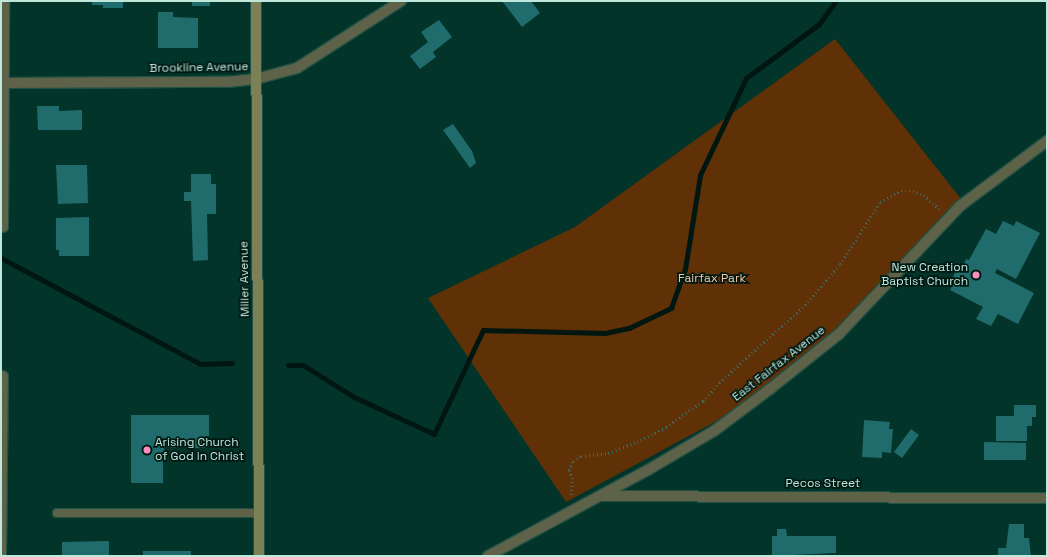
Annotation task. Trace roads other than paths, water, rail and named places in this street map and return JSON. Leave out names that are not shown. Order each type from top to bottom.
[{"type":"main road","name":"Miller Avenue","points":[[256,1],[259,556]]},
{"type":"street","points":[[3,227],[4,1]]},
{"type":"street","name":"Brookline Avenue","points":[[3,83],[256,80],[297,68],[401,1]]},
{"type":"street","name":"East Fairfax Avenue","points":[[488,556],[599,496],[714,431],[839,334],[960,206],[1047,141]]},
{"type":"street","points":[[1,555],[3,376]]},
{"type":"street","name":"Pecos Street","points":[[599,496],[1047,498]]},
{"type":"lane","points":[[57,513],[259,513]]},
{"type":"waterway","points":[[288,365],[303,365],[354,397],[434,434],[483,330],[605,333],[629,328],[671,308],[685,269],[700,175],[746,78],[819,24],[836,1]]},
{"type":"waterway","points":[[1,258],[200,364],[232,363]]},
{"type":"place","name":"New Creation Baptist Church","points":[[976,275]]},
{"type":"place","name":"Arising Church of God in Christ","points":[[147,450]]},
{"type":"park label","name":"Fairfax Park","points":[[712,279]]}]
